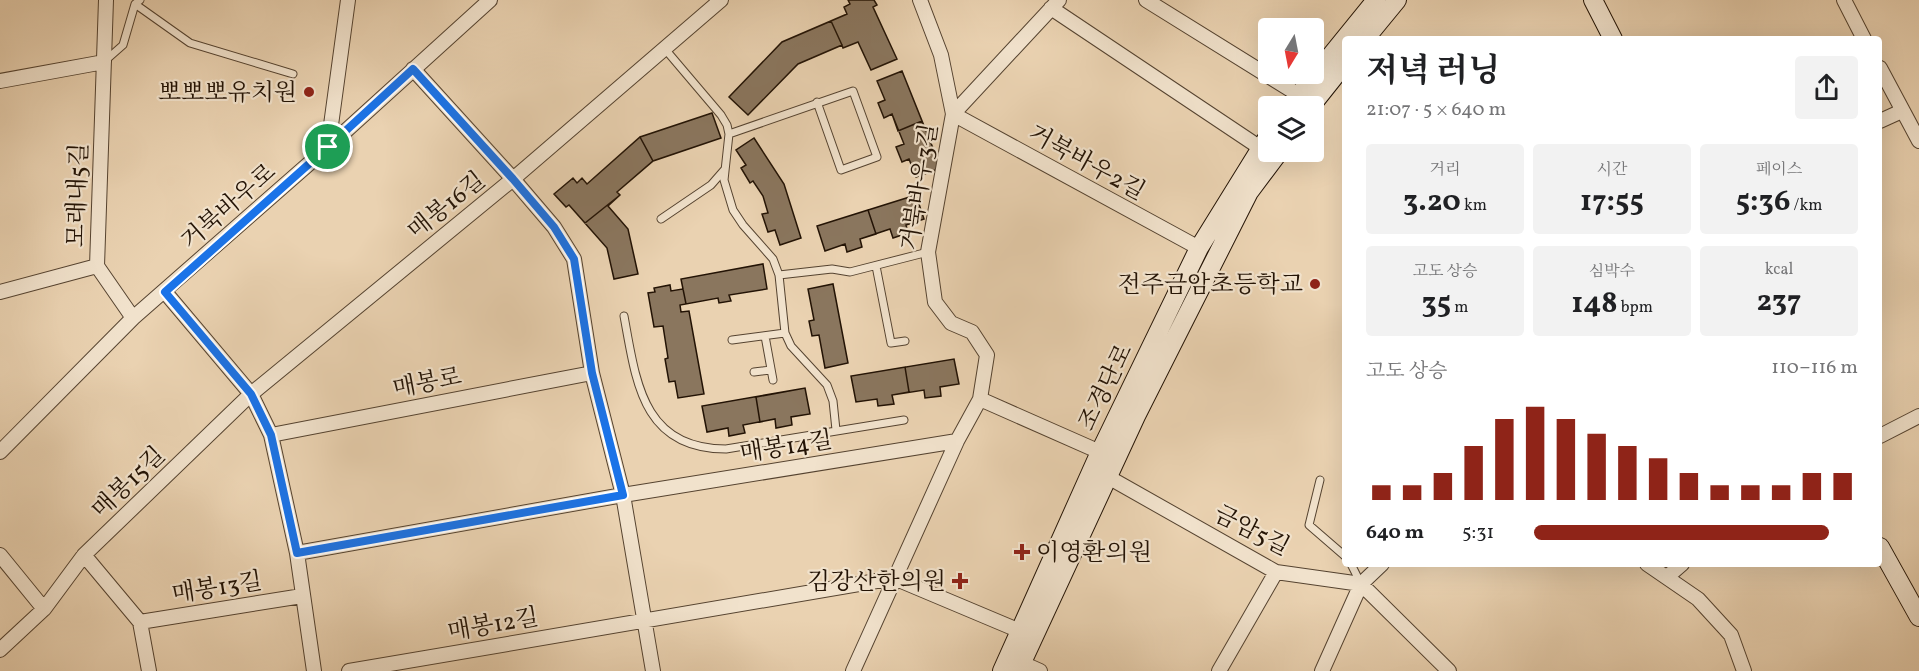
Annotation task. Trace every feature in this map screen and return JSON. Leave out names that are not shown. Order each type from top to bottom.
[{"type":"street","name":"모래내5길","points":[[106,0],[97,266],[133,318]]},
{"type":"street","points":[[328,147],[348,0]]},
{"type":"street","name":"거북바우로","points":[[0,452],[133,318],[328,147],[490,0]]},
{"type":"street","name":"매봉16길","points":[[251,394],[513,179],[721,0]]},
{"type":"street","name":"거북바우3길","points":[[920,0],[941,55],[953,114],[928,252],[935,302],[951,323],[972,332],[987,355],[980,399],[957,441]]},
{"type":"street","points":[[1146,0],[1291,96]]},
{"type":"street","points":[[1349,36],[1376,0]]},
{"type":"street","points":[[1367,36],[1397,0]]},
{"type":"street","points":[[1593,0],[1611,36]]},
{"type":"street","points":[[1844,0],[1862,36]]},
{"type":"street","name":"거북바우3길","points":[[953,114],[1055,4],[1258,137]]},
{"type":"street","points":[[1304,96],[1342,46]]},
{"type":"street","points":[[0,81],[104,62]]},
{"type":"street","points":[[1307,96],[1342,65]]},
{"type":"street","points":[[413,69],[554,227],[574,259],[592,373],[623,495],[653,671]]},
{"type":"street","points":[[1882,72],[1919,141]]},
{"type":"street","points":[[1882,120],[1902,111]]},
{"type":"street","name":"거북바우2길","points":[[953,114],[1199,248]]},
{"type":"street","name":"조경단로","points":[[1002,671],[1100,452],[1199,248],[1258,151]]},
{"type":"street","name":"조경단로","points":[[1020,667],[1136,416],[1250,192],[1272,162]]},
{"type":"street","points":[[0,292],[97,266]]},
{"type":"street","points":[[165,292],[251,394],[271,435],[297,553],[314,671]]},
{"type":"street","name":"매봉로","points":[[271,435],[592,373]]},
{"type":"street","name":"매봉15길","points":[[0,650],[44,609],[84,555],[251,394]]},
{"type":"street","points":[[980,399],[1100,452],[1108,477]]},
{"type":"street","points":[[1882,435],[1919,416]]},
{"type":"street","points":[[853,671],[957,441]]},
{"type":"street","name":"매봉14길","points":[[297,553],[623,495],[957,441]]},
{"type":"street","name":"금암5길","points":[[1108,477],[1276,572],[1361,584]]},
{"type":"street","points":[[1882,551],[1919,617]]},
{"type":"street","points":[[0,555],[44,609]]},
{"type":"street","points":[[84,555],[140,622],[149,671]]},
{"type":"street","points":[[1322,671],[1361,584],[1379,567]]},
{"type":"street","points":[[1652,567],[1698,599],[1731,634],[1744,671]]},
{"type":"street","points":[[1667,577],[1679,567]]},
{"type":"street","points":[[1220,671],[1276,572]]},
{"type":"street","points":[[894,578],[1020,631]]},
{"type":"street","name":"매봉12길","points":[[349,671],[894,578]]},
{"type":"street","points":[[1361,584],[1449,671]]},
{"type":"street","name":"매봉13길","points":[[140,622],[302,596]]},
{"type":"street","points":[[1020,667],[1040,671]]},
{"type":"lane","points":[[104,62],[123,45],[138,2],[190,43],[293,74]]},
{"type":"lane","points":[[665,49],[727,125],[729,134],[724,180],[733,210],[773,259],[779,275],[785,333],[791,346],[827,385],[833,401],[836,430]]},
{"type":"lane","points":[[729,134],[818,102],[853,91],[877,157],[841,170],[818,102]]},
{"type":"lane","points":[[661,219],[711,185],[725,168]]},
{"type":"lane","points":[[779,275],[832,269],[849,272],[928,252]]},
{"type":"lane","points":[[876,266],[891,343],[905,341]]},
{"type":"lane","points":[[624,316],[639,389],[648,409],[660,424],[693,445],[710,449],[726,449],[904,420]]},
{"type":"lane","points":[[732,340],[785,333]]},
{"type":"lane","points":[[765,336],[773,380]]},
{"type":"lane","points":[[754,372],[771,370]]},
{"type":"lane","points":[[1320,480],[1309,525],[1342,554]]},
{"type":"lane","points":[[1353,567],[1361,584]]},
{"type":"building","points":[[848,0],[874,0],[877,5],[873,7],[897,59],[871,70],[858,42],[843,48],[842,45],[798,64],[748,115],[729,97],[782,42],[847,14],[844,7],[850,4]]},
{"type":"building","points":[[831,21],[842,45],[798,64],[748,115],[729,97],[782,42]]},
{"type":"building","points":[[902,71],[941,168],[916,177],[909,159],[902,162],[896,147],[904,144],[892,114],[884,118],[878,103],[885,100],[877,81]]},
{"type":"building","points":[[902,71],[922,121],[898,131],[892,114],[884,118],[878,103],[885,100],[877,81]]},
{"type":"building","points":[[712,113],[721,138],[653,161],[617,192],[620,195],[608,206],[628,229],[638,274],[614,279],[607,248],[569,205],[566,207],[554,194],[573,178],[577,183],[582,178],[587,184],[640,137]]},
{"type":"building","points":[[712,113],[721,138],[653,161],[640,137]]},
{"type":"building","points":[[640,137],[653,161],[617,192],[620,195],[585,223],[569,205],[566,207],[554,194],[573,178],[577,183],[582,178],[587,184]]},
{"type":"building","points":[[754,138],[784,184],[801,238],[780,245],[775,230],[768,232],[762,214],[768,213],[763,196],[753,181],[750,183],[741,168],[746,165],[736,150]]},
{"type":"building","points":[[916,195],[924,219],[906,225],[908,233],[893,238],[890,229],[860,239],[862,247],[847,252],[845,244],[825,251],[817,226]]},
{"type":"building","points":[[868,210],[876,234],[860,239],[862,247],[847,252],[845,244],[825,251],[817,226]]},
{"type":"building","points":[[763,264],[767,289],[729,295],[731,301],[719,303],[718,298],[680,305],[681,312],[689,311],[704,394],[678,398],[675,381],[669,382],[663,326],[654,327],[648,293],[655,292],[654,288],[670,285],[671,291],[683,289],[681,279]]},
{"type":"building","points":[[763,264],[767,289],[729,295],[731,301],[719,303],[718,298],[686,304],[681,279]]},
{"type":"building","points":[[833,284],[848,363],[825,368],[819,335],[812,336],[809,321],[814,320],[808,289]]},
{"type":"building","points":[[954,359],[959,384],[940,387],[941,396],[925,398],[924,390],[892,395],[894,404],[878,406],[877,399],[856,402],[851,376]]},
{"type":"building","points":[[905,367],[909,392],[892,395],[894,404],[878,406],[877,399],[856,402],[851,376]]},
{"type":"building","points":[[805,388],[810,414],[791,417],[792,425],[776,428],[775,419],[743,425],[745,433],[729,436],[728,428],[707,432],[702,406]]},
{"type":"building","points":[[805,388],[810,414],[791,417],[792,425],[776,428],[775,419],[760,422],[756,397]]},
{"type":"place","name":"뽀뽀뽀유치원","points":[[309,92]]},
{"type":"place","name":"전주금암초등학교","points":[[1315,284]]},
{"type":"place","name":"이영환의원","points":[[1022,552]]},
{"type":"place","name":"김강산한의원","points":[[960,581]]},
{"type":"route","points":[[413,69],[554,227],[574,259],[592,373],[623,495],[297,553],[271,435],[251,394],[165,292],[328,147],[413,69]]}]
